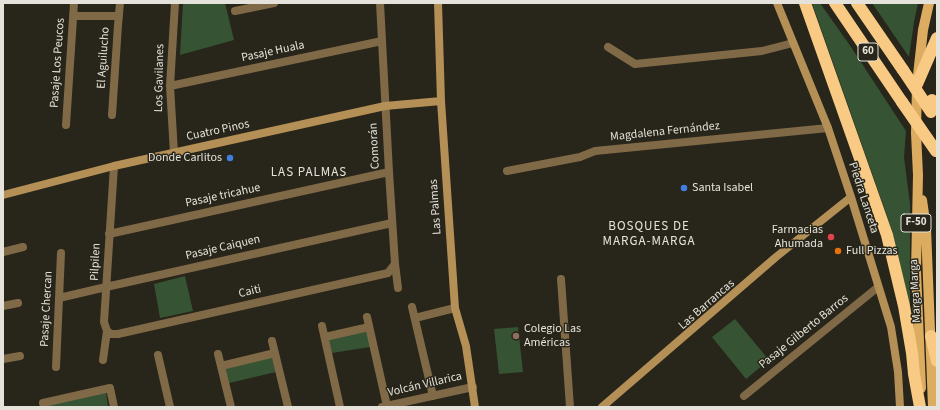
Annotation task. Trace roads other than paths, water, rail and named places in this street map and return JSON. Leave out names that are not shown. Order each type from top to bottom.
[{"type":"highway","points":[[805,3],[887,235],[904,306],[914,374],[921,407]]},
{"type":"highway","name":"60","points":[[834,3],[937,152]]},
{"type":"highway","name":"60","points":[[857,3],[903,70],[934,109]]},
{"type":"highway","points":[[917,84],[937,38]]},
{"type":"highway","points":[[930,336],[937,361]]},
{"type":"main road","name":"Marga Marga","points":[[921,407],[916,271],[918,175],[916,133],[917,84],[923,30],[929,3]]},
{"type":"main road","name":"Marga Marga","points":[[918,175],[926,228],[933,407]]},
{"type":"street","name":"Pasaje Los Peucos","points":[[66,125],[74,3]]},
{"type":"street","name":"El Aguilucho","points":[[112,115],[120,3]]},
{"type":"street","name":"Los Gavilanes","points":[[174,153],[170,86],[175,3]]},
{"type":"street","points":[[235,11],[274,3]]},
{"type":"street","name":"Comorán","points":[[380,3],[392,223],[398,288]]},
{"type":"street","name":"Las Palmas","points":[[438,3],[441,101],[455,308],[466,346],[476,407]]},
{"type":"street","name":"Piedra Lanceta","points":[[777,3],[828,128],[891,327],[898,372],[900,407]]},
{"type":"street","points":[[73,16],[119,16]]},
{"type":"street","name":"Pasaje Huala","points":[[170,86],[382,41]]},
{"type":"street","points":[[608,47],[636,64],[762,51],[793,43]]},
{"type":"street","name":"Cuatro Pinos","points":[[3,195],[114,166],[385,106],[441,101]]},
{"type":"street","name":"Magdalena Fernández","points":[[507,170],[580,157],[595,151],[828,128]]},
{"type":"street","name":"Pilpilen","points":[[103,360],[107,330],[104,322],[114,166]]},
{"type":"street","name":"Pasaje tricahue","points":[[109,234],[389,172]]},
{"type":"street","name":"Las Barrancas","points":[[602,407],[644,375],[798,240],[851,197]]},
{"type":"street","name":"Pasaje Caiquen","points":[[59,298],[106,286],[392,223]]},
{"type":"street","points":[[3,252],[23,248]]},
{"type":"street","name":"Pasaje Chercan","points":[[56,367],[61,253]]},
{"type":"street","name":"Caiti","points":[[107,330],[111,334],[118,334],[388,273],[395,264]]},
{"type":"street","points":[[561,279],[570,407]]},
{"type":"street","name":"Pasaje Gilberto Barros","points":[[744,396],[878,287]]},
{"type":"street","points":[[3,306],[18,303]]},
{"type":"street","points":[[412,307],[433,396]]},
{"type":"street","points":[[414,318],[455,308]]},
{"type":"street","points":[[367,316],[385,407]]},
{"type":"street","points":[[322,326],[340,407]]},
{"type":"street","points":[[325,337],[369,327]]},
{"type":"street","points":[[272,341],[288,407]]},
{"type":"street","points":[[221,366],[275,353]]},
{"type":"street","points":[[218,354],[231,407]]},
{"type":"street","points":[[158,355],[170,407]]},
{"type":"street","points":[[3,359],[20,356]]},
{"type":"street","name":"Volcán Villarica","points":[[385,407],[422,403],[433,396],[473,387]]},
{"type":"street","points":[[44,407],[43,403],[110,388],[114,407]]},
{"type":"place","name":"Donde Carlitos","points":[[230,158]]},
{"type":"place","name":"Santa Isabel","points":[[684,188]]},
{"type":"place","name":"Farmacias Ahumada","points":[[831,237]]},
{"type":"place","name":"Full Pizzas","points":[[838,251]]},
{"type":"place","name":"Colegio Las Américas","points":[[516,336]]},
{"type":"district","name":"LAS PALMAS","points":[[309,173]]},
{"type":"district","name":"BOSQUES DE MARGA-MARGA","points":[[649,234]]}]
